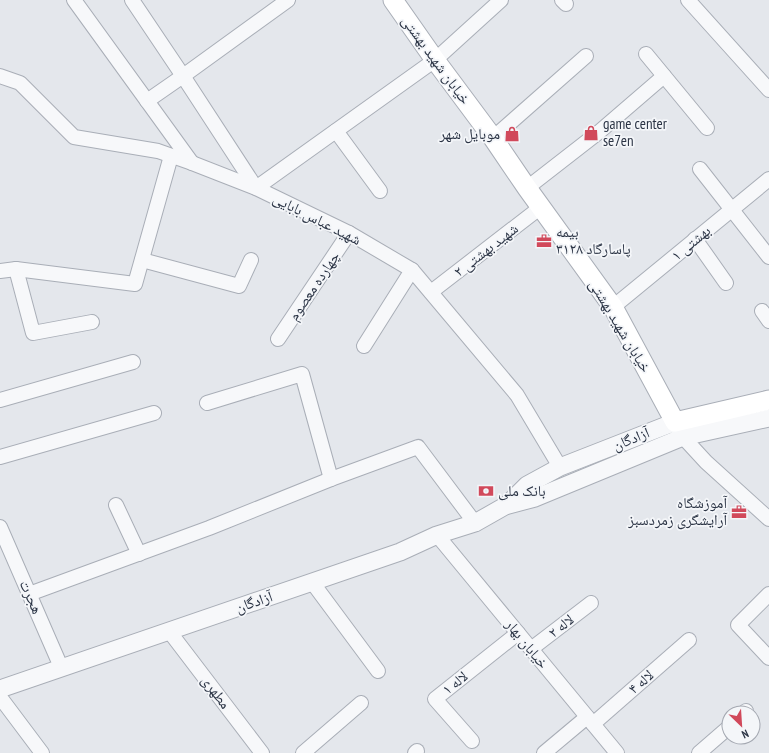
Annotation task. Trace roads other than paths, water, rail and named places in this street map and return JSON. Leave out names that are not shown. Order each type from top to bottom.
[{"type":"main road","name":"خیابان شهید بهشتی","points":[[393,0],[613,308],[679,429]]},
{"type":"main road","name":"آزادگان","points":[[679,429],[769,400]]},
{"type":"street","points":[[74,0],[192,163]]},
{"type":"street","points":[[132,0],[256,188],[435,60],[496,1]]},
{"type":"street","points":[[147,101],[288,0]]},
{"type":"street","points":[[688,0],[769,90]]},
{"type":"street","points":[[646,54],[707,128]]},
{"type":"street","points":[[493,138],[586,56]]},
{"type":"street","name":"شهید عباس بابایی","points":[[0,76],[20,83],[74,137],[158,151],[256,188],[349,233],[412,270],[517,395],[560,467]]},
{"type":"street","points":[[527,188],[599,132],[664,76]]},
{"type":"street","points":[[336,131],[380,191]]},
{"type":"street","points":[[0,271],[16,268],[135,284],[171,156]]},
{"type":"street","points":[[700,168],[769,257]]},
{"type":"street","name":"بهشتی ۱","points":[[613,308],[769,179]]},
{"type":"street","name":"شهید بهشتی ۲","points":[[431,292],[541,207]]},
{"type":"street","name":"چهارده معصوم","points":[[278,339],[349,233]]},
{"type":"street","points":[[695,239],[726,283]]},
{"type":"street","points":[[142,260],[239,286],[250,260]]},
{"type":"street","points":[[16,268],[33,333],[92,322]]},
{"type":"street","points":[[364,346],[412,270]]},
{"type":"street","points":[[0,400],[133,362]]},
{"type":"street","points":[[207,403],[302,374],[331,479]]},
{"type":"street","points":[[0,457],[154,413]]},
{"type":"street","name":"آزادگان","points":[[0,689],[400,552],[437,535],[475,523],[505,506],[527,485],[560,467],[679,429],[769,418]]},
{"type":"street","points":[[679,429],[706,462],[769,519]]},
{"type":"street","name":"آزادگان","points":[[505,506],[535,498],[679,429]]},
{"type":"street","points":[[29,594],[209,528],[331,479],[418,447],[475,523]]},
{"type":"street","points":[[116,505],[138,554]]},
{"type":"street","name":"هجرت","points":[[0,527],[61,667]]},
{"type":"street","name":"خیابان بهار","points":[[437,535],[617,753]]},
{"type":"street","points":[[312,582],[378,671]]},
{"type":"street","points":[[769,594],[738,625],[769,658]]},
{"type":"street","name":"لاله ۲","points":[[531,649],[590,603]]},
{"type":"street","name":"مطهری","points":[[169,631],[262,753]]},
{"type":"street","name":"لاله ۱","points":[[472,741],[435,699],[518,633]]},
{"type":"street","name":"لاله ۴","points":[[544,753],[590,721],[689,640]]},
{"type":"street","points":[[0,697],[42,753]]},
{"type":"street","points":[[303,753],[361,703]]},
{"type":"street","points":[[700,753],[721,734]]},
{"type":"place","name":"game center se7en","points":[[591,133]]},
{"type":"place","name":"موبایل شهر","points":[[512,134]]},
{"type":"place","name":"بیمه پاسارگاد ۳۱۲۸","points":[[544,241]]},
{"type":"place","name":"بانک ملی","points":[[486,491]]},
{"type":"place","name":"آموزشگاه آرایشگری زمردسبز","points":[[739,512]]}]
